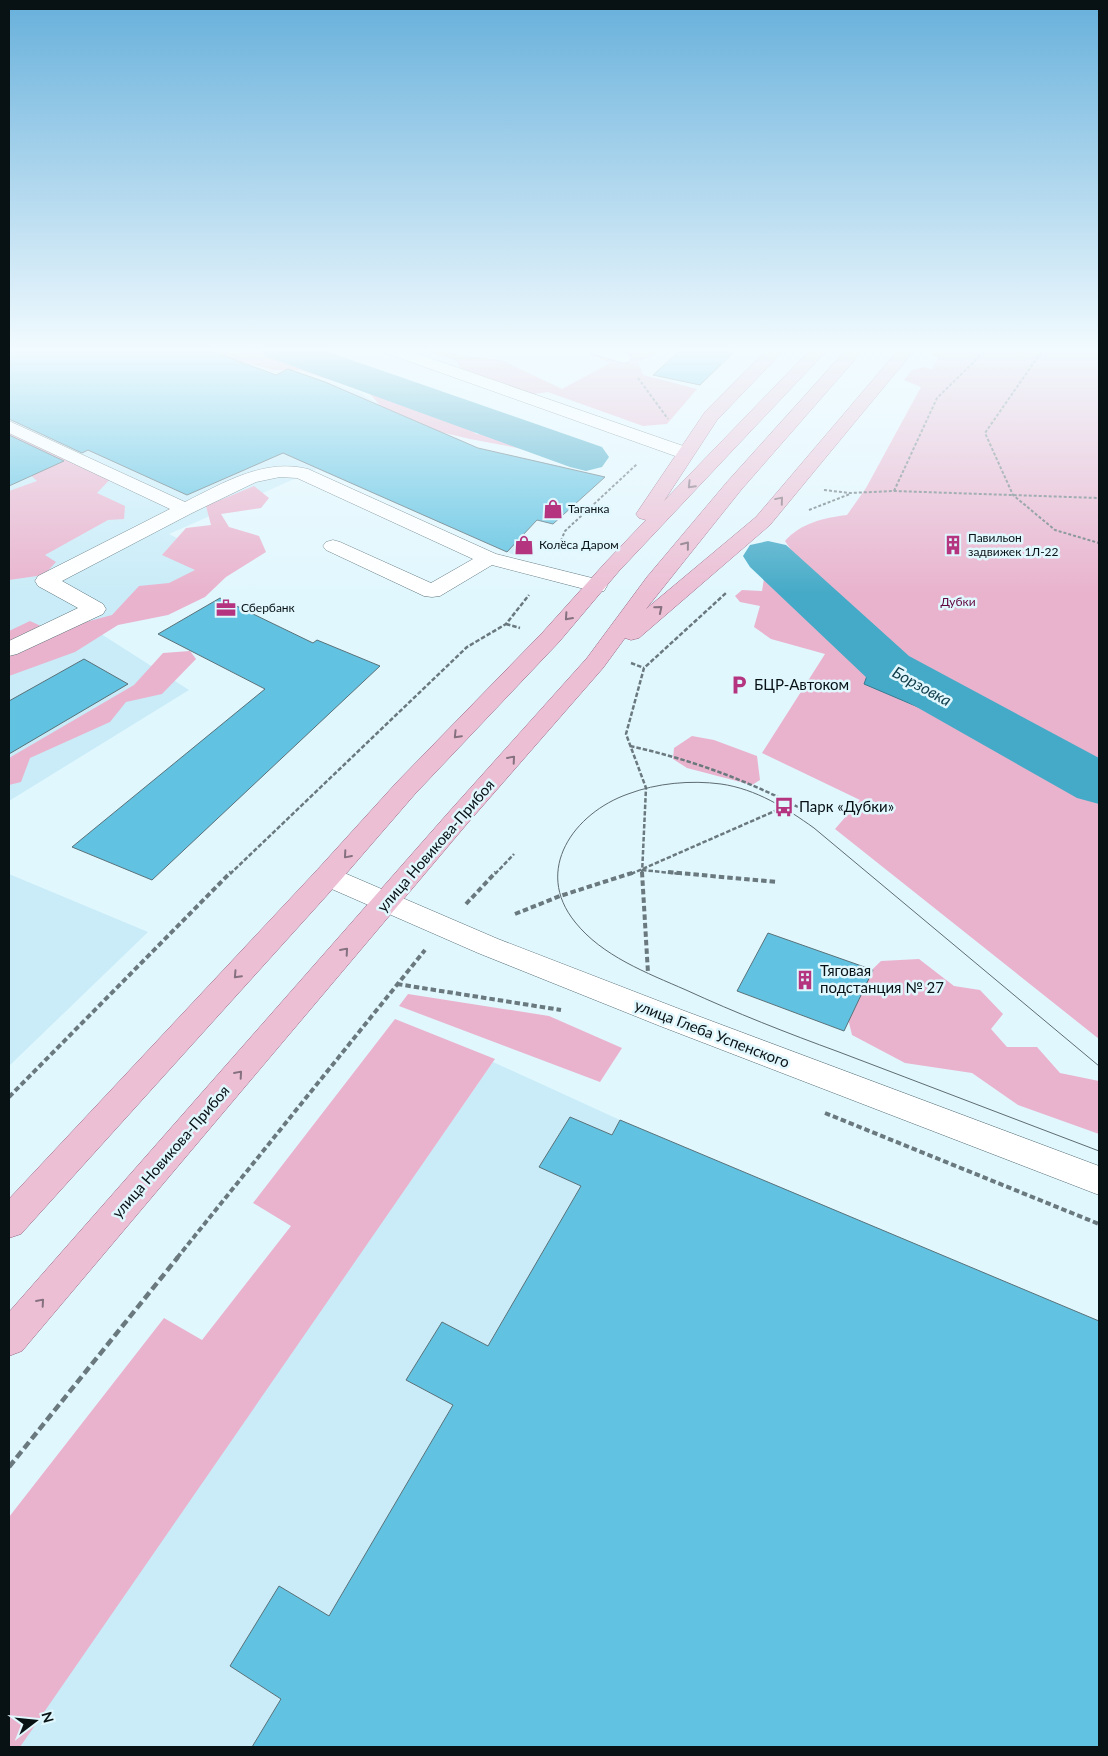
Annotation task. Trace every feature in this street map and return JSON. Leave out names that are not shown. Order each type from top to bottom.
[{"type":"main road","points":[[604,577],[702,430]]},
{"type":"main road","points":[[9,1223],[328,876],[406,788],[551,637],[604,577],[743,430]]},
{"type":"main road","name":"улица Новикова-Прибоя","points":[[9,1339],[457,819],[595,663],[655,582],[728,494],[785,430]]},
{"type":"main road","points":[[595,663],[763,521],[839,430]]},
{"type":"street","points":[[17,430],[185,509]]},
{"type":"street","points":[[621,430],[685,453]]},
{"type":"street","points":[[9,649],[95,609],[46,581],[185,509],[250,478],[280,471],[301,473],[489,558],[547,573],[604,577]]},
{"type":"street","points":[[333,546],[432,591],[489,558]]},
{"type":"street","name":"улица Глеба Успенского","points":[[328,876],[488,946],[670,1018],[1099,1181]]},
{"type":"path","points":[[9,1097],[205,897],[452,660],[467,646],[506,624],[547,573],[565,531],[672,430]]},
{"type":"path","points":[[894,491],[902,469],[921,430]]},
{"type":"path","points":[[987,430],[985,433],[1013,495],[1055,530],[1099,543]]},
{"type":"path","points":[[816,489],[850,493],[894,491],[1099,498]]},
{"type":"path","points":[[804,512],[850,493]]},
{"type":"path","points":[[648,973],[642,870],[646,788],[626,734],[644,668],[731,588]]},
{"type":"path","points":[[630,746],[665,753],[764,789],[798,807]]},
{"type":"path","points":[[515,914],[560,896],[642,870],[784,807]]},
{"type":"path","points":[[642,870],[777,882]]},
{"type":"path","points":[[9,1467],[396,984],[562,1010]]},
{"type":"path","points":[[822,1112],[1099,1224]]},
{"type":"shaded area","points":[[9,430],[436,430],[478,448],[566,467],[497,526],[534,543],[519,557],[317,469],[169,534],[225,562],[98,632],[189,690],[9,801]]},
{"type":"shaded area","points":[[9,874],[148,932],[9,1066]]},
{"type":"shaded area","points":[[493,1062],[620,1120],[1099,1321],[1099,1747],[17,1747]]},
{"type":"green space","points":[[9,430],[26,430],[117,472],[97,493],[125,506],[124,519],[108,520],[45,555],[56,562],[44,575],[9,580],[9,491],[37,481],[22,467],[28,455],[9,443]]},
{"type":"green space","points":[[432,430],[471,430],[476,434],[553,438],[587,449],[565,457]]},
{"type":"green space","name":"Дубки","points":[[898,430],[1099,430],[1099,1039],[835,829],[860,800],[762,753],[825,654],[771,639],[754,627],[760,606],[740,602],[735,596],[742,590],[762,591],[766,566],[771,562],[786,563],[797,559],[785,541],[791,535],[813,522],[847,515],[866,488]]},
{"type":"green space","points":[[254,486],[269,498],[261,508],[221,514],[229,527],[259,536],[266,552],[226,577],[205,597],[168,615],[118,625],[75,652],[9,676],[9,631],[30,621],[52,631],[112,615],[139,586],[169,583],[195,570],[162,555],[186,528],[211,525],[206,506]]},
{"type":"green space","points":[[190,651],[196,659],[162,694],[126,702],[110,722],[30,758],[21,782],[9,785],[9,758],[134,685],[163,653]]},
{"type":"green space","points":[[692,736],[714,740],[757,756],[760,780],[752,785],[687,768],[673,759],[674,748]]},
{"type":"green space","points":[[919,959],[954,986],[980,990],[1003,1014],[991,1029],[1007,1047],[1037,1047],[1060,1073],[1099,1081],[1099,1134],[1018,1105],[972,1073],[905,1063],[852,1035],[843,998],[881,961]]},
{"type":"green space","points":[[408,994],[549,1016],[622,1048],[600,1082],[399,1006]]},
{"type":"green space","points":[[395,1019],[495,1059],[20,1747],[9,1747],[9,1517],[164,1318],[202,1340],[291,1226],[253,1203]]},
{"type":"water","points":[[885,657],[1099,761],[1099,802],[972,730],[864,684],[872,662]]},
{"type":"building","points":[[33,430],[436,430],[478,448],[605,477],[553,524],[537,520],[507,552],[283,453],[187,495],[88,450],[82,453]]},
{"type":"building","points":[[9,435],[64,461],[9,486]]},
{"type":"building","points":[[220,598],[313,643],[317,640],[380,666],[152,880],[72,847],[265,689],[158,634]]},
{"type":"building","points":[[84,659],[128,684],[9,754],[9,701]]},
{"type":"building","name":"Тяговая подстанция № 27","points":[[768,933],[873,970],[844,1031],[737,991]]},
{"type":"building","points":[[570,1117],[612,1135],[620,1120],[1099,1321],[1099,1747],[252,1747],[281,1699],[230,1666],[279,1586],[329,1616],[453,1405],[406,1380],[442,1322],[488,1346],[581,1186],[539,1167]]},
{"type":"waterway","name":"Борзовка","points":[[510,430],[586,457]]},
{"type":"waterway","name":"Борзовка","points":[[768,556],[889,668],[1099,784]]},
{"type":"tram line","points":[[1099,1066],[814,828],[770,800],[746,790],[721,784],[698,782],[674,783],[639,790],[608,803],[591,815],[576,829],[566,846],[559,864],[558,883],[563,902],[575,922],[586,934],[612,954],[656,977],[724,1007],[1099,1151]]},
{"type":"place","name":"Таганка","points":[[553,509]]},
{"type":"place","name":"Колёса Даром","points":[[524,545]]},
{"type":"place","name":"Павильон задвижек 1Л-22","points":[[953,545]]},
{"type":"place","name":"Сбербанк","points":[[226,608]]},
{"type":"place","name":"БЦР-Автоком","points":[[739,685]]},
{"type":"place","name":"Парк «Дубки»","points":[[784,807]]},
{"type":"place","name":"Тяговая подстанция № 27","points":[[805,980]]}]
